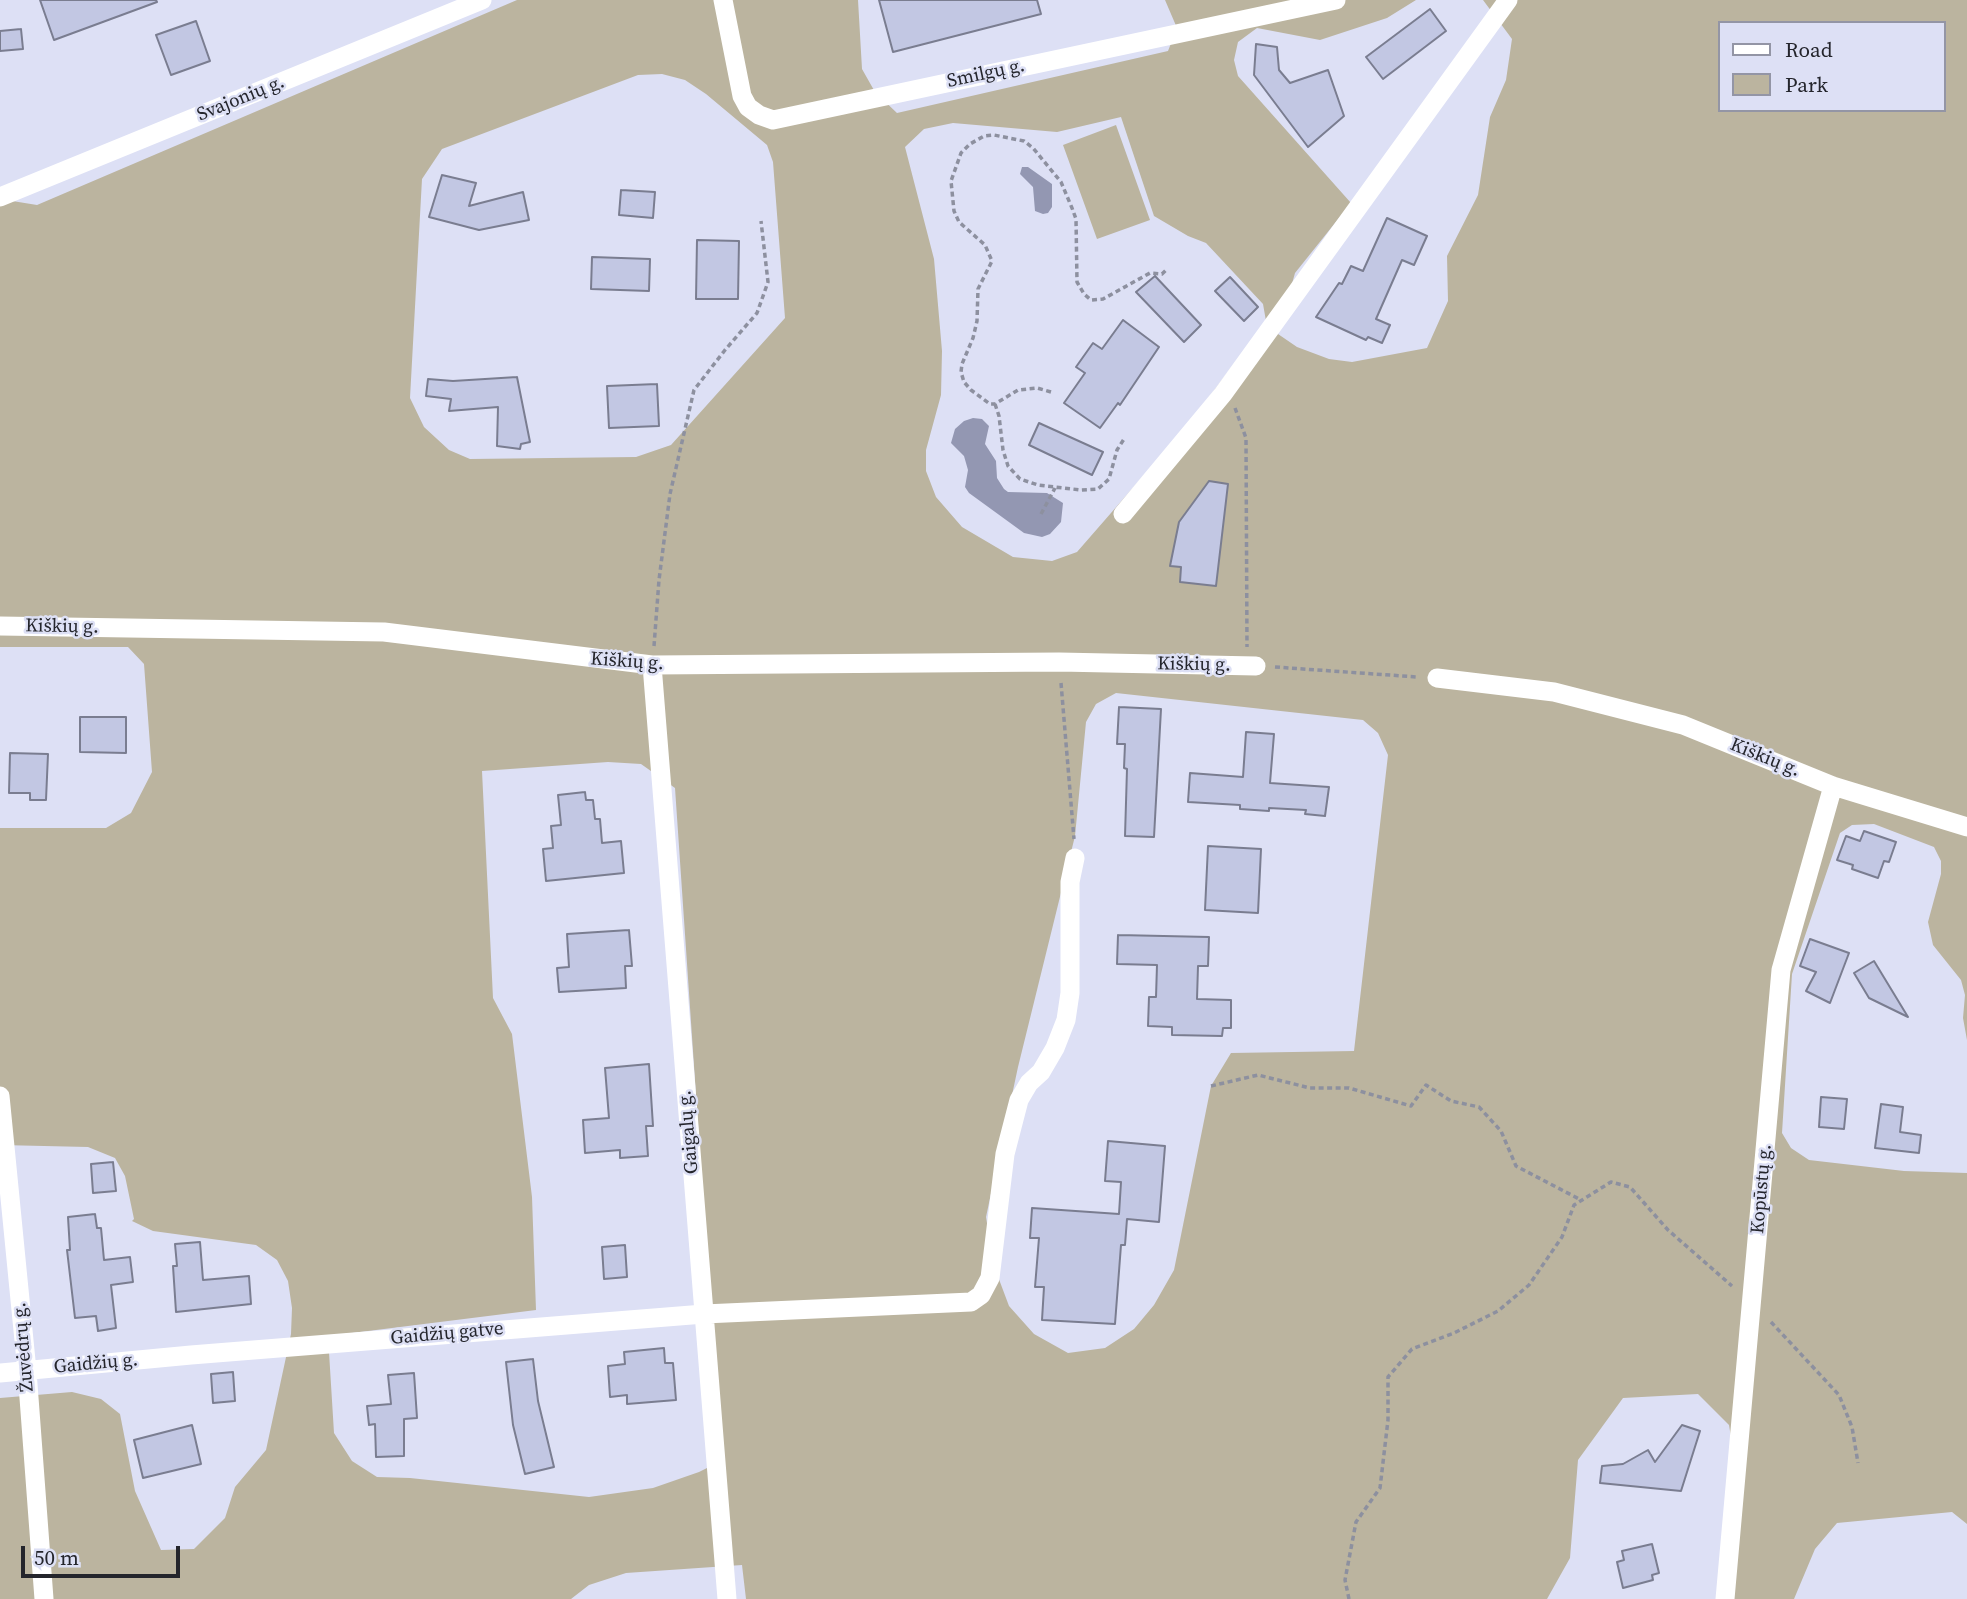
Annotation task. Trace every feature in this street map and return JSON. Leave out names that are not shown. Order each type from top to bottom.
[{"type":"street","name":"Svajonių g.","points":[[0,197],[482,0]]},
{"type":"street","name":"Smilgų g.","points":[[723,0],[742,96],[748,107],[773,120],[1336,0]]},
{"type":"street","points":[[1123,514],[1223,394],[1507,0]]},
{"type":"street","name":"Kiškių g.","points":[[0,626],[384,632],[583,659],[652,665],[1059,662],[1252,666]]},
{"type":"street","name":"Gaigalų g.","points":[[652,665],[727,1599]]},
{"type":"street","name":"Kiškių g.","points":[[1437,678],[1554,692],[1683,725],[1833,786],[1967,827]]},
{"type":"street","name":"Kopūstų g.","points":[[1725,1599],[1781,970],[1833,786]]},
{"type":"street","name":"Gaidžių gatve","points":[[191,1355],[704,1314],[971,1302],[981,1295],[990,1278],[1006,1154],[1019,1100],[1029,1083],[1041,1072],[1055,1048],[1066,1020],[1070,993],[1070,882],[1075,858]]},
{"type":"street","name":"Žuvėdrų g.","points":[[0,1096],[44,1599]]},
{"type":"street","name":"Gaidžių g.","points":[[0,1373],[191,1355]]},
{"type":"path","points":[[1051,392],[1037,388],[1018,390],[995,404],[990,404],[964,382],[961,372],[977,321],[980,283],[992,261],[985,245],[958,222],[954,211],[951,181],[961,153],[984,136],[994,135],[1016,139],[1033,148],[1061,182],[1076,219],[1077,282],[1084,295],[1091,300],[1103,299],[1150,273],[1162,274],[1167,269]]},
{"type":"path","points":[[652,665],[670,494],[694,390],[724,350],[757,313],[768,282],[761,221]]},
{"type":"path","points":[[1223,394],[1237,410],[1246,438],[1252,666],[1437,678]]},
{"type":"path","points":[[995,404],[1005,459],[1013,472],[1025,481],[1054,490],[1098,489],[1109,479],[1117,450],[1124,439]]},
{"type":"path","points":[[1041,514],[1054,490]]},
{"type":"path","points":[[1059,662],[1075,858]]},
{"type":"path","points":[[1210,1086],[1258,1075],[1310,1088],[1349,1088],[1411,1106],[1426,1085],[1451,1101],[1479,1108],[1501,1131],[1516,1166],[1581,1200]]},
{"type":"path","points":[[1349,1599],[1345,1580],[1356,1522],[1380,1489],[1388,1420],[1388,1377],[1412,1349],[1454,1333],[1498,1311],[1529,1285],[1562,1237],[1574,1205],[1611,1182],[1630,1187],[1668,1230],[1752,1303],[1839,1395],[1852,1427],[1858,1463]]},
{"type":"green space","points":[[517,0],[858,0],[862,69],[875,92],[897,113],[1168,51],[1177,28],[1165,0],[1416,0],[1387,18],[1320,40],[1257,28],[1238,42],[1234,60],[1238,76],[1351,203],[1295,273],[1278,334],[1297,347],[1329,359],[1352,362],[1427,348],[1448,301],[1447,256],[1478,195],[1490,117],[1506,80],[1512,39],[1483,0],[1967,0],[1967,1040],[1963,1018],[1965,995],[1961,980],[1933,945],[1928,922],[1941,874],[1941,861],[1934,847],[1874,824],[1852,825],[1840,833],[1792,974],[1782,1133],[1791,1148],[1809,1160],[1904,1171],[1967,1173],[1967,1524],[1952,1512],[1837,1523],[1815,1549],[1794,1599],[1732,1599],[1741,1498],[1729,1425],[1698,1394],[1623,1398],[1578,1460],[1570,1558],[1547,1599],[746,1599],[742,1565],[626,1573],[589,1585],[571,1599],[0,1599],[0,1398],[72,1392],[101,1399],[120,1414],[135,1491],[161,1550],[194,1549],[225,1518],[235,1487],[266,1450],[291,1334],[292,1308],[288,1281],[277,1260],[256,1245],[153,1231],[132,1221],[134,1219],[125,1176],[115,1158],[88,1147],[0,1145],[0,828],[106,828],[131,813],[152,772],[144,664],[128,647],[0,647],[0,199],[37,205]],"holes":[[[662,74],[685,80],[706,94],[767,145],[773,162],[785,318],[671,445],[636,457],[470,459],[449,450],[424,427],[410,398],[422,179],[442,149],[638,75]],[[1121,117],[1154,216],[1206,243],[1263,304],[1266,321],[1192,420],[1077,552],[1052,561],[1013,557],[962,527],[936,497],[926,471],[926,450],[941,395],[942,351],[934,259],[905,147],[924,129],[953,123],[1057,132]],[[1116,693],[1363,720],[1378,733],[1388,755],[1354,1051],[1231,1053],[1211,1086],[1174,1270],[1154,1305],[1134,1329],[1105,1348],[1068,1353],[1034,1334],[1009,1306],[994,1266],[986,1217],[1018,1067],[1075,836],[1086,722],[1096,704]],[[608,762],[641,764],[675,788],[721,1461],[699,1472],[653,1488],[589,1497],[410,1478],[377,1477],[352,1461],[334,1433],[328,1336],[536,1310],[532,1197],[512,1034],[493,998],[482,771]]]},
{"type":"green space","points":[[1116,125],[1150,220],[1097,239],[1063,145]]},
{"type":"water","points":[[1022,167],[1028,167],[1052,184],[1052,207],[1048,213],[1035,211],[1033,187],[1020,174]]},
{"type":"water","points":[[982,419],[989,426],[985,444],[996,461],[997,478],[1004,489],[1008,492],[1047,493],[1063,503],[1061,522],[1050,534],[1042,537],[1024,533],[969,493],[965,487],[968,470],[964,456],[951,443],[955,429],[964,421]]},
{"type":"building","points":[[40,0],[156,0],[157,2],[54,40]]},
{"type":"building","points":[[879,0],[1037,0],[1041,14],[893,52]]},
{"type":"building","points":[[1430,9],[1446,31],[1383,79],[1366,57]]},
{"type":"building","points":[[196,21],[210,61],[171,75],[156,35]]},
{"type":"building","points":[[21,29],[23,49],[0,51],[0,31]]},
{"type":"building","points":[[1256,44],[1277,47],[1279,70],[1290,83],[1328,70],[1344,116],[1308,147],[1254,75]]},
{"type":"building","points":[[442,175],[476,183],[469,206],[523,192],[529,220],[479,230],[429,217]]},
{"type":"building","points":[[621,190],[655,192],[653,218],[619,215]]},
{"type":"building","points":[[1387,218],[1427,236],[1414,265],[1402,260],[1376,319],[1390,325],[1382,343],[1368,337],[1366,340],[1316,317],[1339,283],[1342,284],[1351,266],[1363,271]]},
{"type":"building","points":[[697,240],[739,241],[738,299],[696,299]]},
{"type":"building","points":[[592,257],[650,259],[649,291],[591,289]]},
{"type":"building","points":[[1155,276],[1201,325],[1184,342],[1136,292]]},
{"type":"building","points":[[1230,277],[1258,307],[1244,321],[1215,291]]},
{"type":"building","points":[[1123,320],[1159,347],[1120,405],[1118,403],[1100,428],[1064,403],[1085,373],[1076,367],[1093,343],[1102,349]]},
{"type":"building","points":[[517,377],[530,442],[521,444],[520,449],[497,446],[498,407],[449,411],[451,399],[426,396],[428,379],[453,381]]},
{"type":"building","points":[[657,384],[659,426],[609,428],[607,386]]},
{"type":"building","points":[[1039,423],[1103,452],[1092,475],[1029,445]]},
{"type":"building","points":[[1209,481],[1228,484],[1216,586],[1180,582],[1181,567],[1170,566],[1179,522]]},
{"type":"building","points":[[1119,707],[1161,709],[1154,837],[1125,836],[1127,769],[1124,768],[1125,744],[1117,744]]},
{"type":"building","points":[[80,717],[126,717],[126,753],[80,752]]},
{"type":"building","points":[[1246,732],[1274,734],[1270,783],[1329,787],[1325,816],[1305,814],[1306,810],[1269,808],[1269,811],[1240,809],[1240,805],[1188,802],[1190,773],[1243,777]]},
{"type":"building","points":[[10,753],[48,754],[46,800],[30,800],[30,793],[9,793]]},
{"type":"building","points":[[585,792],[586,800],[593,800],[595,819],[600,819],[602,843],[621,841],[624,873],[546,881],[543,849],[553,848],[551,826],[561,825],[558,795]]},
{"type":"building","points":[[1864,831],[1896,842],[1889,862],[1884,861],[1878,878],[1852,869],[1853,865],[1837,860],[1846,836],[1860,841]]},
{"type":"building","points":[[1208,846],[1261,849],[1258,913],[1205,910]]},
{"type":"building","points":[[629,930],[632,966],[625,966],[626,988],[559,992],[557,968],[569,967],[567,934]]},
{"type":"building","points":[[1118,935],[1209,937],[1208,966],[1198,966],[1197,999],[1231,1000],[1231,1028],[1223,1028],[1222,1036],[1172,1035],[1172,1027],[1148,1026],[1149,997],[1156,997],[1157,965],[1117,964]]},
{"type":"building","points":[[1810,939],[1849,953],[1830,1003],[1806,991],[1816,972],[1800,966]]},
{"type":"building","points":[[1874,961],[1908,1017],[1869,998],[1854,973]]},
{"type":"building","points":[[649,1064],[653,1126],[646,1126],[648,1156],[620,1158],[620,1150],[585,1153],[583,1120],[609,1118],[605,1068]]},
{"type":"building","points":[[1821,1097],[1847,1099],[1844,1129],[1819,1127]]},
{"type":"building","points":[[1881,1104],[1903,1107],[1900,1132],[1921,1135],[1919,1153],[1875,1148]]},
{"type":"building","points":[[1108,1141],[1165,1146],[1159,1222],[1127,1219],[1125,1245],[1121,1245],[1115,1324],[1042,1320],[1044,1287],[1035,1287],[1039,1238],[1030,1238],[1032,1208],[1119,1214],[1121,1182],[1105,1181]]},
{"type":"building","points":[[113,1162],[116,1191],[93,1193],[91,1164]]},
{"type":"building","points":[[95,1214],[97,1228],[101,1228],[104,1260],[130,1257],[133,1282],[111,1285],[116,1328],[98,1331],[96,1316],[75,1318],[67,1250],[70,1250],[68,1217]]},
{"type":"building","points":[[200,1242],[203,1280],[249,1276],[251,1304],[176,1312],[173,1266],[177,1266],[175,1244]]},
{"type":"building","points":[[625,1245],[627,1277],[604,1279],[602,1247]]},
{"type":"building","points":[[664,1348],[665,1363],[673,1363],[676,1400],[627,1404],[627,1395],[610,1397],[608,1366],[625,1364],[624,1352]]},
{"type":"building","points":[[533,1359],[538,1401],[554,1467],[525,1474],[513,1425],[506,1362]]},
{"type":"building","points":[[233,1372],[235,1401],[213,1403],[211,1374]]},
{"type":"building","points":[[414,1373],[417,1418],[404,1419],[404,1456],[376,1457],[375,1424],[369,1425],[367,1406],[391,1404],[388,1375]]},
{"type":"building","points":[[192,1425],[201,1464],[143,1478],[134,1440]]},
{"type":"building","points":[[1682,1425],[1700,1431],[1681,1491],[1600,1483],[1602,1466],[1623,1464],[1648,1450],[1655,1462]]},
{"type":"building","points":[[1652,1544],[1659,1573],[1652,1575],[1653,1580],[1623,1588],[1617,1562],[1624,1560],[1622,1551]]}]
